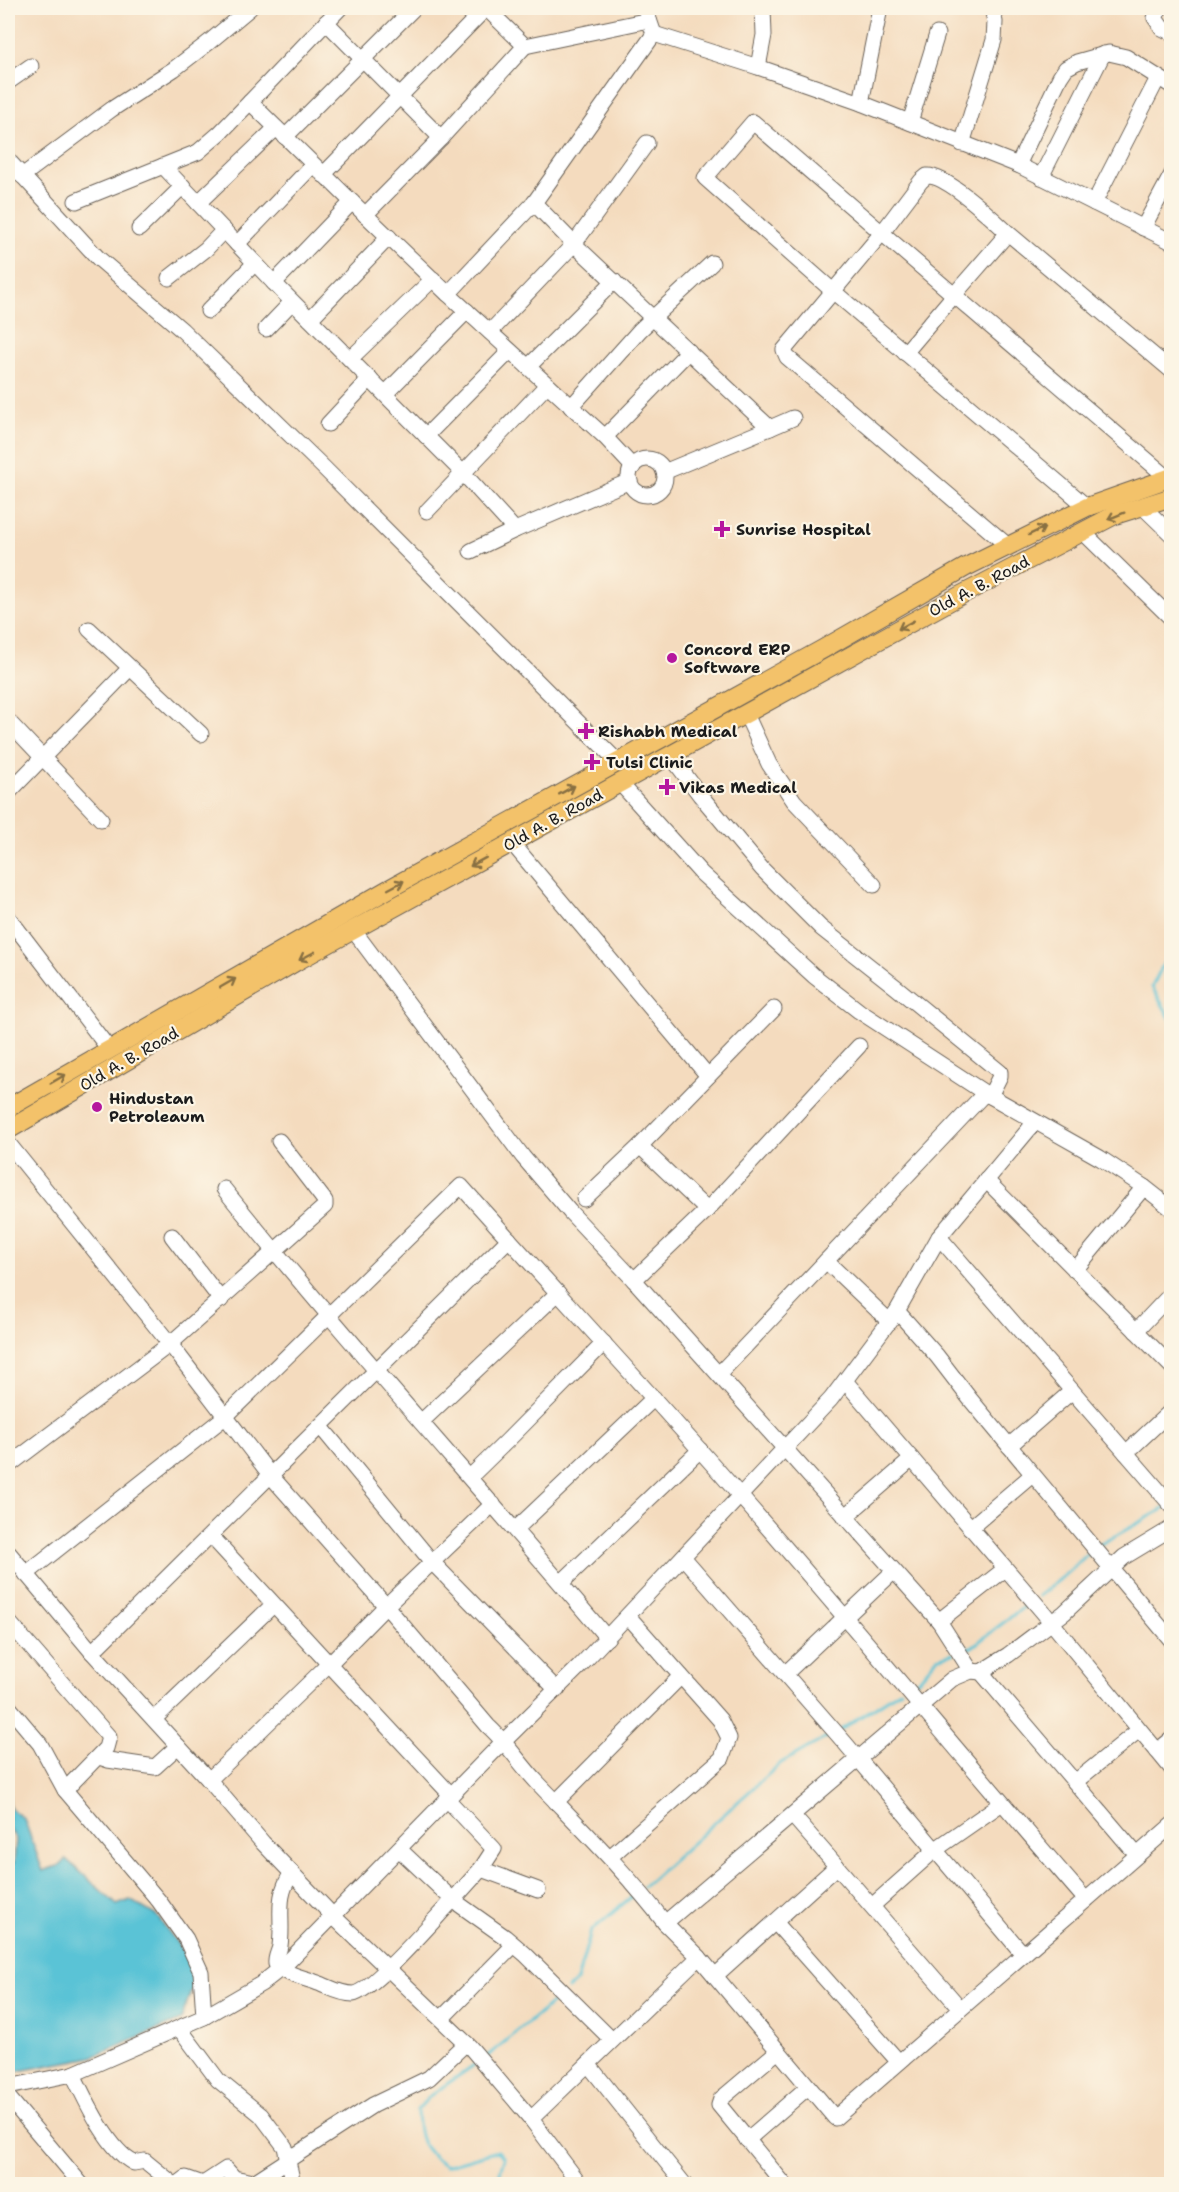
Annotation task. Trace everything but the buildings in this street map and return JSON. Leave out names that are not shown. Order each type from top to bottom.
[{"type":"main road","name":"Old A. B. Road","points":[[8,1108],[387,890],[952,575],[1087,507],[1170,478]]},
{"type":"main road","name":"Old A. B. Road","points":[[8,1130],[297,961],[960,595],[1115,515],[1172,497]]},
{"type":"main road","points":[[952,575],[960,595]]},
{"type":"street","points":[[22,176],[112,109],[174,69],[250,8]]},
{"type":"street","points":[[76,201],[198,152],[220,133],[340,8]]},
{"type":"street","points":[[198,203],[363,59],[414,8]]},
{"type":"street","points":[[237,244],[401,97],[486,8],[525,46]]},
{"type":"street","points":[[758,67],[764,35],[763,8]]},
{"type":"street","points":[[861,103],[880,8]]},
{"type":"street","points":[[962,144],[994,40],[995,22],[992,8]]},
{"type":"street","points":[[1160,8],[1155,18],[1162,28],[1172,33]]},
{"type":"street","points":[[448,294],[534,203],[650,21]]},
{"type":"street","points":[[365,215],[441,138],[525,46],[650,21],[758,67],[861,103],[1018,165],[1172,242]]},
{"type":"street","points":[[326,22],[441,138]]},
{"type":"street","points":[[910,122],[937,34]]},
{"type":"street","points":[[1018,165],[1060,76],[1066,68],[1077,62],[1109,53],[1126,57],[1172,86]]},
{"type":"street","points":[[1041,177],[1102,54]]},
{"type":"street","points":[[8,82],[31,66]]},
{"type":"street","points":[[1094,203],[1158,78]]},
{"type":"street","points":[[250,102],[448,294],[605,437],[631,474],[638,493],[653,494],[662,487],[664,472],[659,464],[650,460],[640,461],[631,474],[471,551]]},
{"type":"street","points":[[1087,507],[834,292],[705,178],[753,122],[881,234],[1170,478]]},
{"type":"street","points":[[490,332],[574,244],[647,143]]},
{"type":"street","points":[[8,160],[98,258],[199,346],[618,762]]},
{"type":"street","points":[[163,166],[273,283],[463,473],[515,530]]},
{"type":"street","points":[[1143,228],[1172,174]]},
{"type":"street","points":[[1008,546],[785,354],[785,348],[834,292],[921,181],[927,176],[932,176],[966,196],[1172,371]]},
{"type":"street","points":[[139,229],[183,186]]},
{"type":"street","points":[[273,283],[352,202]]},
{"type":"street","points":[[534,203],[574,244],[770,428]]},
{"type":"street","points":[[169,278],[206,249],[224,230]]},
{"type":"street","points":[[905,352],[1008,233]]},
{"type":"street","points":[[310,320],[389,237]]},
{"type":"street","points":[[208,312],[255,263]]},
{"type":"street","points":[[571,407],[652,318],[712,263]]},
{"type":"street","points":[[350,359],[433,279]]},
{"type":"street","points":[[528,367],[614,281]]},
{"type":"street","points":[[266,329],[292,302]]},
{"type":"street","points":[[385,394],[467,311]]},
{"type":"street","points":[[426,436],[510,351]]},
{"type":"street","points":[[605,437],[689,351]]},
{"type":"street","points":[[328,424],[370,379]]},
{"type":"street","points":[[428,511],[547,385]]},
{"type":"street","points":[[664,472],[793,418]]},
{"type":"street","points":[[1142,506],[1172,535]]},
{"type":"street","points":[[1083,532],[1172,619]]},
{"type":"street","points":[[89,629],[201,734]]},
{"type":"street","points":[[8,793],[130,668]]},
{"type":"street","points":[[746,714],[769,764],[794,801],[874,885]]},
{"type":"street","points":[[8,721],[101,819]]},
{"type":"street","points":[[670,755],[762,870],[821,928],[1000,1072],[1000,1076],[987,1094],[719,1374]]},
{"type":"street","points":[[620,783],[702,873],[814,976],[859,1011],[987,1094],[1100,1158],[1172,1209]]},
{"type":"street","points":[[512,843],[708,1076]]},
{"type":"street","points":[[8,917],[109,1049]]},
{"type":"street","points":[[354,931],[523,1157],[939,1621],[958,1653],[1076,1782],[1137,1855]]},
{"type":"street","points":[[584,1199],[640,1146],[774,1009]]},
{"type":"street","points":[[634,1280],[707,1210],[859,1046]]},
{"type":"street","points":[[8,2087],[73,2074],[180,2029],[261,1984],[281,1968],[607,1638],[741,1496],[845,1381],[893,1316],[939,1237],[1035,1122]]},
{"type":"street","points":[[8,1466],[170,1344],[275,1253],[325,1206],[325,1201],[279,1141]]},
{"type":"street","points":[[8,1143],[170,1344],[271,1476],[488,1726],[504,1741],[530,1774],[610,1857],[665,1923],[699,1957],[835,2118],[1172,1825]]},
{"type":"street","points":[[640,1146],[707,1210]]},
{"type":"street","points":[[986,1180],[1172,1367]]},
{"type":"street","points":[[26,1574],[226,1416],[461,1186],[741,1496],[1086,1900]]},
{"type":"street","points":[[1075,1270],[1144,1187]]},
{"type":"street","points":[[224,1189],[375,1371],[470,1477],[607,1638]]},
{"type":"street","points":[[172,1236],[221,1300]]},
{"type":"street","points":[[939,1237],[1168,1502]]},
{"type":"street","points":[[92,1652],[508,1239]]},
{"type":"street","points":[[826,1261],[937,1356],[1032,1475],[1101,1554],[1172,1641]]},
{"type":"street","points":[[421,1422],[558,1293]]},
{"type":"street","points":[[1136,1331],[1172,1293]]},
{"type":"street","points":[[470,1477],[604,1343]]},
{"type":"street","points":[[845,1381],[1047,1617],[1172,1769]]},
{"type":"street","points":[[1009,1446],[1072,1391]]},
{"type":"street","points":[[515,1530],[654,1398]]},
{"type":"street","points":[[1126,1453],[1172,1410]]},
{"type":"street","points":[[321,1427],[432,1562],[557,1690]]},
{"type":"street","points":[[561,1583],[700,1450]]},
{"type":"street","points":[[845,1517],[912,1458]]},
{"type":"street","points":[[970,1528],[1032,1475]]},
{"type":"street","points":[[209,1780],[493,1504]]},
{"type":"street","points":[[665,1923],[858,1759],[916,1699],[952,1679],[976,1671],[1124,1557],[1172,1528]]},
{"type":"street","points":[[211,1536],[330,1664],[494,1849],[481,1869],[453,1900],[372,1984],[354,1994],[330,1989],[276,1964],[280,1947],[280,1897],[292,1873]]},
{"type":"street","points":[[8,1552],[92,1652],[263,1843],[333,1916],[488,2066],[580,2184]]},
{"type":"street","points":[[683,1557],[936,1848],[1023,1954]]},
{"type":"street","points":[[939,1621],[1005,1569]]},
{"type":"street","points":[[785,1674],[894,1571]]},
{"type":"street","points":[[154,1719],[273,1605]]},
{"type":"street","points":[[610,1857],[722,1758],[729,1738],[720,1720],[628,1616]]},
{"type":"street","points":[[8,1621],[109,1737],[108,1744],[99,1757],[65,1790]]},
{"type":"street","points":[[556,1802],[681,1676]]},
{"type":"street","points":[[8,1706],[40,1744],[65,1790],[159,1901],[186,1939],[201,1972],[204,2017]]},
{"type":"street","points":[[1076,1782],[1139,1730]]},
{"type":"street","points":[[1157,1751],[1172,1739]]},
{"type":"street","points":[[99,1757],[155,1767],[178,1746]]},
{"type":"street","points":[[872,1906],[936,1848],[1002,1803]]},
{"type":"street","points":[[793,1816],[960,2008]]},
{"type":"street","points":[[399,1849],[453,1900],[514,1945],[612,2040]]},
{"type":"street","points":[[715,1976],[837,1866]]},
{"type":"street","points":[[481,1869],[538,1890]]},
{"type":"street","points":[[776,1922],[898,2061]]},
{"type":"street","points":[[441,2019],[514,1945]]},
{"type":"street","points":[[531,2119],[699,1957]]},
{"type":"street","points":[[180,2029],[218,2080],[261,2115],[285,2147],[293,2184]]},
{"type":"street","points":[[73,2074],[91,2112],[121,2153],[134,2163],[145,2161],[172,2183],[177,2184],[186,2178],[203,2184],[226,2169],[234,2178],[255,2182],[373,2105],[429,2078],[468,2045]]},
{"type":"street","points":[[778,2051],[719,2102],[721,2109],[784,2184]]},
{"type":"street","points":[[588,2064],[684,2184]]},
{"type":"street","points":[[747,2140],[808,2087]]},
{"type":"street","points":[[8,2097],[81,2184]]},
{"type":"water","points":[[8,1786],[10,1808],[24,1819],[43,1871],[60,1865],[66,1859],[117,1905],[130,1900],[157,1916],[198,1971],[181,2020],[92,2057],[8,2073],[8,1866],[14,1863],[16,1839],[8,1827]]},
{"type":"waterway","points":[[1172,958],[1164,963],[1152,987],[1172,1021]]},
{"type":"waterway","points":[[1172,1065],[1170,1067],[1172,1071]]},
{"type":"waterway","points":[[1097,1546],[1167,1507]]},
{"type":"waterway","points":[[1038,1596],[1090,1552]]},
{"type":"waterway","points":[[963,1650],[972,1647],[1030,1602]]},
{"type":"waterway","points":[[909,1685],[919,1679],[937,1658],[953,1653]]},
{"type":"waterway","points":[[839,1731],[901,1690]]},
{"type":"waterway","points":[[643,1887],[781,1763],[831,1735]]},
{"type":"waterway","points":[[568,1989],[577,1981],[591,1931],[636,1893]]},
{"type":"waterway","points":[[485,2058],[561,1996]]},
{"type":"waterway","points":[[477,2063],[431,2095],[417,2110],[418,2129],[426,2148],[445,2166],[498,2151],[504,2158],[497,2184]]},
{"type":"place","name":"Sunrise Hospital","points":[[722,529]]},
{"type":"place","name":"Concord ERP Software","points":[[672,658]]},
{"type":"place","name":"Rishabh Medical","points":[[586,731]]},
{"type":"place","name":"Tulsi Clinic","points":[[592,762]]},
{"type":"place","name":"Vikas Medical","points":[[667,787]]},
{"type":"place","name":"Hindustan Petroleaum","points":[[97,1107]]}]
